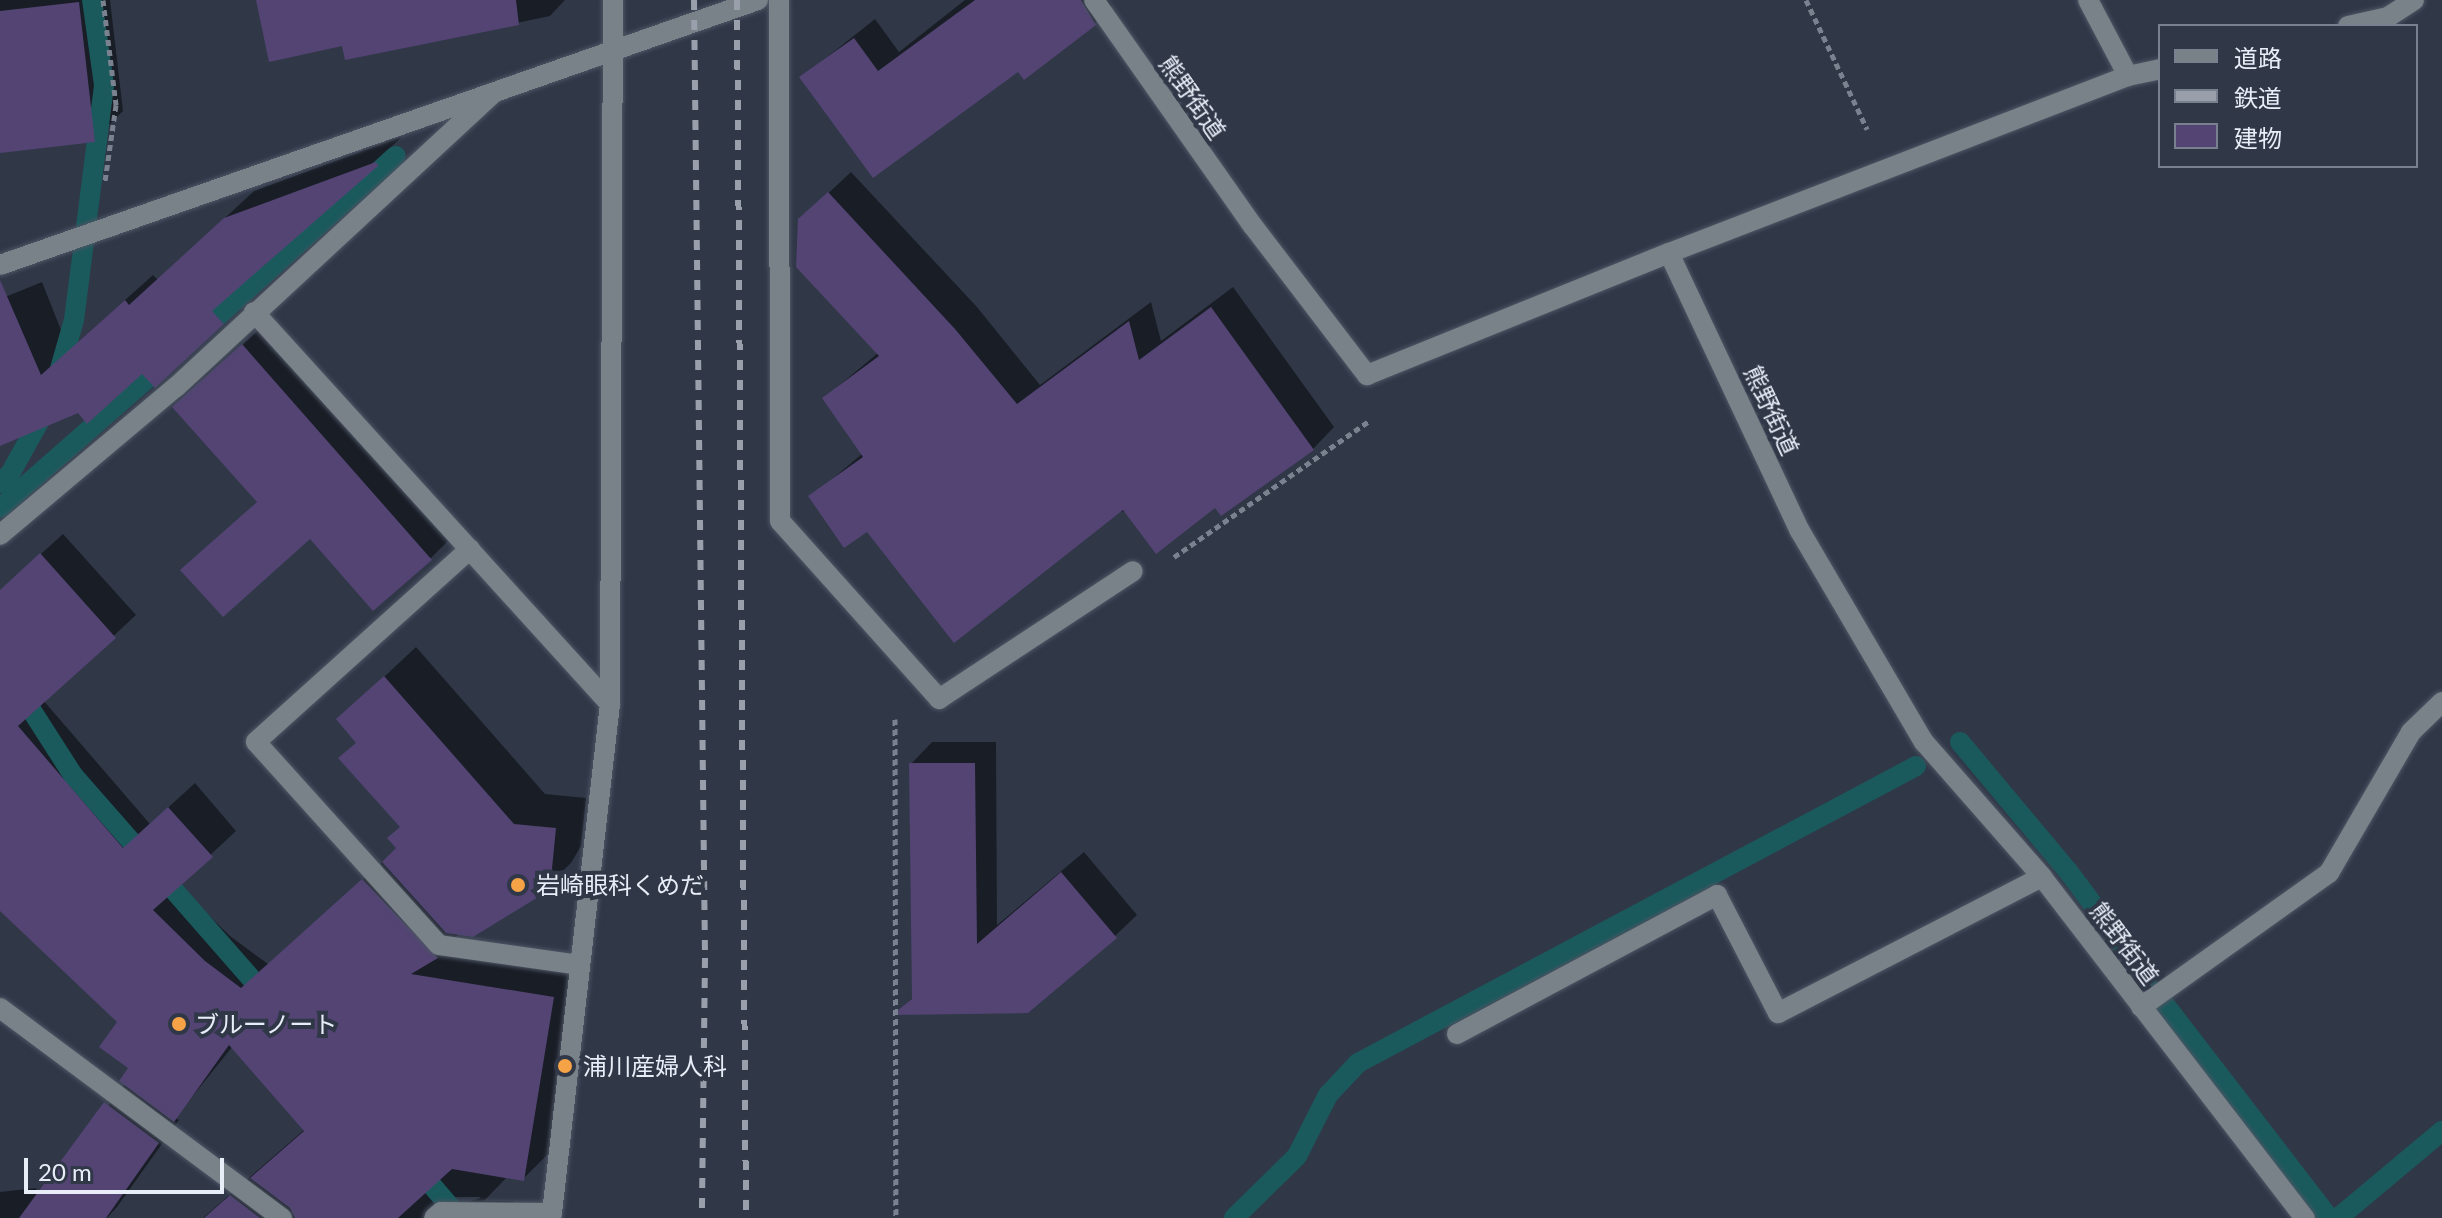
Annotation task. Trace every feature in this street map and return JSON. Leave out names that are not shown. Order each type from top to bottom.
[{"type":"street","points":[[434,1218],[441,1212],[552,1213],[610,704],[613,0]]},
{"type":"street","points":[[0,265],[501,85],[758,0]]},
{"type":"street","points":[[779,0],[780,521],[939,699],[1133,571]]},
{"type":"street","name":"熊野街道","points":[[1094,0],[1253,226],[1367,375]]},
{"type":"street","points":[[2088,0],[2128,76]]},
{"type":"street","points":[[2357,24],[2388,17],[2414,0]]},
{"type":"street","points":[[1367,375],[1669,253],[2128,76],[2158,69]]},
{"type":"street","points":[[0,535],[176,387],[501,85]]},
{"type":"street","name":"熊野街道","points":[[1669,253],[1800,531],[1924,742],[2042,877],[2305,1218]]},
{"type":"street","points":[[254,312],[610,704]]},
{"type":"street","points":[[470,549],[256,742],[439,945],[580,965]]},
{"type":"street","points":[[2141,1007],[2329,873],[2411,732],[2442,702]]},
{"type":"street","points":[[1457,1034],[1717,895],[1778,1013],[2042,877]]},
{"type":"street","points":[[0,1008],[282,1218]]},
{"type":"path","points":[[95,231],[116,105],[103,0]]},
{"type":"path","points":[[1806,0],[1886,170]]},
{"type":"path","points":[[1133,571],[1153,571],[1382,412],[1367,375]]},
{"type":"path","points":[[895,650],[896,1218]]},
{"type":"building","points":[[256,0],[516,0],[519,25],[345,60],[342,46],[269,62]]},
{"type":"building","points":[[975,0],[1081,0],[1096,25],[1024,80],[1018,72],[873,178],[799,77],[854,38],[878,71]]},
{"type":"building","points":[[79,2],[95,142],[0,153],[0,11]]},
{"type":"building","points":[[376,162],[378,166],[212,311],[224,324],[155,388],[142,374],[87,424],[78,413],[0,446],[0,280],[41,375],[125,300],[129,305],[224,218]]},
{"type":"building","points":[[828,192],[955,329],[1017,404],[1129,321],[1139,360],[1211,307],[1314,450],[1221,516],[1215,508],[1156,554],[1123,510],[954,643],[867,532],[844,548],[808,496],[863,457],[822,398],[879,356],[796,267],[798,219]]},
{"type":"building","points":[[242,344],[432,560],[373,611],[310,539],[223,617],[180,570],[257,502],[172,407]]},
{"type":"building","points":[[40,553],[116,638],[18,726],[123,848],[168,807],[213,857],[153,910],[205,961],[241,988],[362,879],[438,958],[411,974],[554,997],[524,1181],[452,1169],[398,1218],[295,1218],[290,1208],[250,1178],[304,1131],[229,1045],[174,1122],[119,1081],[128,1068],[99,1047],[117,1022],[0,911],[0,590]]},
{"type":"building","points":[[384,676],[514,824],[556,828],[551,879],[540,896],[473,937],[446,933],[382,862],[396,848],[387,838],[400,827],[338,758],[356,743],[336,719]]},
{"type":"building","points":[[909,763],[975,763],[977,944],[1061,872],[1117,938],[1028,1013],[892,1015],[912,999]]},
{"type":"building","points":[[104,1102],[159,1143],[106,1218],[19,1218]]},
{"type":"building","points":[[230,1195],[260,1218],[204,1218]]},
{"type":"waterway","points":[[57,379],[74,320],[104,85],[92,0]]},
{"type":"waterway","points":[[198,334],[396,156]]},
{"type":"waterway","points":[[0,508],[165,363]]},
{"type":"waterway","points":[[0,483],[10,474],[46,409]]},
{"type":"waterway","points":[[0,661],[73,775],[268,998]]},
{"type":"waterway","points":[[1960,742],[2068,871],[2149,980]]},
{"type":"waterway","points":[[1234,1218],[1297,1156],[1328,1095],[1358,1063],[1916,766]]},
{"type":"waterway","points":[[2166,1006],[2329,1218]]},
{"type":"waterway","points":[[2338,1218],[2442,1131]]},
{"type":"waterway","points":[[416,1167],[460,1218]]},
{"type":"railway","points":[[694,0],[705,958],[702,1218]]},
{"type":"railway","points":[[737,0],[746,1218]]},
{"type":"place","name":"岩崎眼科くめだ","points":[[518,885]]},
{"type":"place","name":"ブルーノート","points":[[179,1024]]},
{"type":"place","name":"浦川産婦人科","points":[[565,1066]]}]
